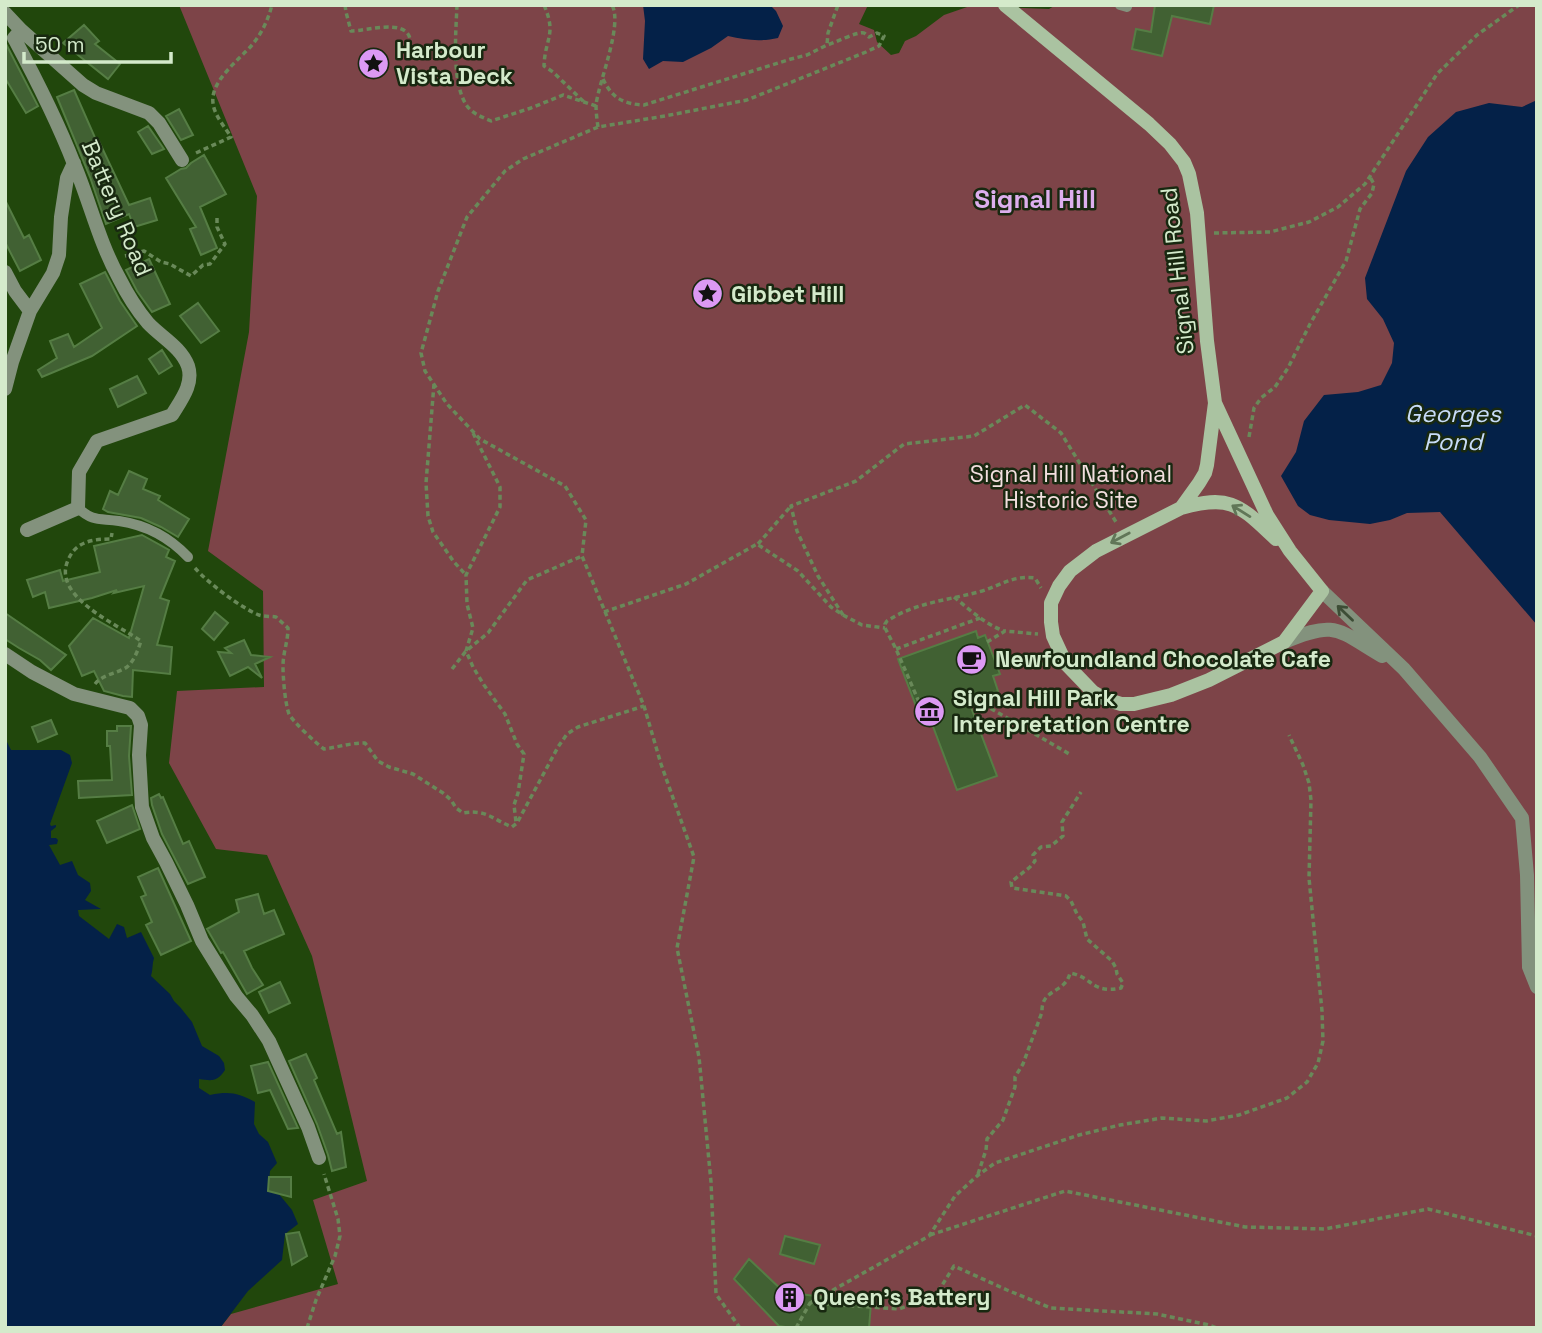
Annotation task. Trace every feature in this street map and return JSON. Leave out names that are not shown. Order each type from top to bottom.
[{"type":"street","name":"Signal Hill Road","points":[[1005,5],[1149,124],[1184,162],[1197,212],[1207,341],[1215,403],[1205,474],[1181,508],[1096,551],[1077,565],[1059,586],[1051,603],[1051,622],[1066,664],[1093,692],[1121,704],[1134,704],[1171,695],[1209,680],[1284,642],[1319,629],[1337,630],[1349,635],[1404,670]]},
{"type":"street","points":[[5,13],[83,85],[96,93],[149,113],[159,123],[182,160]]},
{"type":"street","name":"Battery Road","points":[[21,30],[14,38],[40,86],[74,163],[112,265],[146,321],[172,344],[189,367],[190,380],[187,389],[172,415],[97,442],[79,471],[78,509]]},
{"type":"street","points":[[5,390],[30,311],[53,273],[59,255],[67,178],[74,163]]},
{"type":"street","points":[[5,272],[30,311]]},
{"type":"street","name":"Signal Hill Road","points":[[1215,403],[1267,515],[1290,551],[1322,591],[1404,670],[1480,757],[1522,818],[1527,875],[1529,967],[1537,987]]},
{"type":"street","points":[[1181,508],[1211,501],[1234,505],[1290,551]]},
{"type":"street","points":[[27,530],[78,509]]},
{"type":"street","points":[[1284,642],[1322,591]]},
{"type":"street","points":[[5,654],[74,694],[130,708],[138,716],[141,725],[139,755],[142,807],[152,838],[187,905],[202,941],[236,996],[269,1041],[298,1103],[319,1158]]},
{"type":"lane","points":[[78,509],[88,517],[122,521],[161,535],[178,546],[188,557]]},
{"type":"path","points":[[182,160],[231,137],[213,103],[214,88],[254,43],[268,21],[272,5]]},
{"type":"path","points":[[345,5],[351,31],[399,27],[405,30],[410,38],[408,51]]},
{"type":"path","points":[[457,5],[455,51],[461,90],[467,105],[476,114],[491,121],[563,96],[596,106]]},
{"type":"path","points":[[544,5],[551,36],[544,54],[544,66],[584,102]]},
{"type":"path","points":[[598,127],[596,106],[613,37],[615,12],[612,5]]},
{"type":"path","points":[[827,45],[828,33],[838,5]]},
{"type":"path","points":[[1199,233],[1270,232],[1309,222],[1339,207],[1365,184],[1437,74],[1477,35],[1519,5]]},
{"type":"path","points":[[603,79],[610,93],[630,105],[644,105],[807,55],[860,33],[869,37],[877,33],[884,36],[879,46],[747,100],[598,127],[523,159],[505,171],[467,217],[442,281],[421,353],[425,371],[447,404],[480,439],[565,486],[586,520],[582,556],[644,706],[694,857],[677,948],[699,1057],[711,1182],[716,1294],[740,1328]]},
{"type":"path","points":[[400,50],[455,51]]},
{"type":"path","points":[[1237,452],[1248,441],[1254,408],[1261,398],[1275,387],[1287,368],[1346,261],[1360,209],[1372,192],[1374,184],[1370,177]]},
{"type":"path","points":[[112,265],[120,257],[144,251],[191,276],[203,265],[210,264],[225,244],[217,227],[217,216]]},
{"type":"path","points":[[434,384],[426,483],[428,516],[433,532],[466,575]]},
{"type":"path","points":[[604,612],[686,584],[757,544],[792,506],[856,481],[904,444],[974,436],[1025,405],[1061,433],[1125,536]]},
{"type":"path","points":[[470,428],[500,486],[500,507],[466,575],[467,604],[473,628],[466,651],[484,685],[505,714],[524,754],[519,793],[514,805],[517,823]]},
{"type":"path","points":[[792,506],[797,531],[818,576],[843,615]]},
{"type":"path","points":[[85,697],[99,679],[128,666],[141,641],[83,604],[65,579],[64,569],[76,548],[93,539],[111,539]]},
{"type":"path","points":[[757,544],[798,571],[831,607],[843,615],[862,625],[885,628]]},
{"type":"path","points":[[452,669],[466,651],[488,634],[527,580],[582,556]]},
{"type":"path","points":[[188,557],[213,586],[261,616],[276,617],[288,628],[283,666],[290,716],[324,749],[336,748],[346,743],[365,743],[378,761],[388,767],[413,774],[443,793],[463,813],[484,812],[512,827],[517,823],[558,747],[568,734],[578,727],[644,706]]},
{"type":"path","points":[[919,702],[885,628],[891,618],[929,602],[980,591],[1022,576],[1035,578],[1051,603]]},
{"type":"path","points":[[954,597],[995,628],[1054,636]]},
{"type":"path","points":[[896,649],[980,618]]},
{"type":"path","points":[[987,642],[1005,631]]},
{"type":"path","points":[[996,665],[1066,664]]},
{"type":"path","points":[[976,700],[1071,755]]},
{"type":"path","points":[[929,1236],[955,1196],[995,1163],[1079,1135],[1120,1125],[1162,1118],[1206,1121],[1239,1115],[1287,1098],[1307,1082],[1318,1062],[1323,1041],[1322,1011],[1308,878],[1311,800],[1309,783],[1289,735]]},
{"type":"path","points":[[978,1176],[987,1139],[1003,1120],[1015,1087],[1015,1077],[1023,1064],[1042,1012],[1042,1003],[1048,994],[1064,985],[1070,974],[1079,975],[1094,987],[1109,990],[1121,988],[1123,983],[1112,961],[1087,939],[1083,922],[1066,896],[1012,888],[1011,882],[1035,861],[1033,855],[1041,847],[1051,846],[1063,836],[1062,822],[1081,792]]},
{"type":"path","points":[[307,1328],[341,1236],[319,1158]]},
{"type":"path","points":[[796,1328],[810,1303],[929,1236],[1065,1191],[1245,1227],[1325,1229],[1428,1209],[1537,1236]]},
{"type":"path","points":[[810,1303],[899,1309],[936,1295],[954,1266],[1051,1308],[1157,1314],[1217,1328]]},
{"type":"green space","name":"Signal Hill National Historic Site","points":[[179,5],[868,5],[859,24],[874,30],[877,42],[891,55],[899,53],[905,41],[944,15],[970,6],[1049,9],[1056,5],[1537,5],[1537,1328],[220,1328],[231,1314],[338,1284],[313,1200],[367,1181],[312,956],[267,855],[216,849],[169,763],[177,691],[264,687],[263,591],[208,551],[249,332],[257,196]]},
{"type":"water","points":[[643,5],[770,5],[783,26],[778,38],[753,40],[728,36],[683,62],[663,61],[649,69],[643,59]]},
{"type":"water","name":"Georges Pond","points":[[1537,100],[1537,625],[1440,512],[1407,513],[1370,524],[1329,520],[1310,515],[1298,506],[1281,476],[1296,452],[1304,421],[1324,395],[1358,392],[1381,385],[1392,363],[1394,343],[1383,319],[1367,299],[1365,278],[1406,171],[1428,137],[1456,112],[1489,103],[1522,107]]},
{"type":"water","points":[[5,742],[11,750],[61,750],[70,755],[72,763],[50,824],[56,825],[51,831],[51,838],[58,840],[57,844],[49,845],[60,865],[72,861],[78,875],[90,883],[91,891],[85,900],[101,909],[78,910],[79,916],[109,939],[117,924],[124,927],[127,938],[141,932],[154,958],[151,976],[170,994],[192,1022],[202,1046],[219,1056],[224,1063],[225,1070],[217,1079],[199,1079],[199,1088],[210,1095],[234,1094],[255,1102],[254,1124],[259,1134],[268,1142],[277,1163],[270,1171],[269,1182],[292,1210],[298,1224],[285,1234],[282,1260],[248,1291],[220,1328],[5,1328]]},
{"type":"building","points":[[1155,5],[1214,5],[1210,24],[1172,16],[1162,56],[1132,49],[1136,29],[1151,32]]},
{"type":"building","points":[[84,25],[99,41],[95,44],[120,64],[108,79],[63,43]]},
{"type":"building","points":[[5,42],[38,106],[26,113],[5,78]]},
{"type":"building","points":[[74,90],[129,205],[150,198],[157,220],[134,227],[129,214],[106,224],[57,97]]},
{"type":"building","points":[[179,109],[193,135],[181,140],[166,116]]},
{"type":"building","points":[[148,126],[164,149],[152,154],[138,132]]},
{"type":"building","points":[[204,155],[226,194],[200,207],[217,248],[201,255],[190,229],[196,227],[166,178]]},
{"type":"building","points":[[5,200],[24,238],[29,235],[41,260],[20,271],[5,242]]},
{"type":"building","points":[[149,259],[170,304],[152,312],[126,270]]},
{"type":"building","points":[[105,272],[137,326],[92,356],[42,377],[38,370],[57,358],[50,341],[68,334],[74,347],[102,328],[80,284]]},
{"type":"building","points":[[198,303],[219,331],[201,343],[180,316]]},
{"type":"building","points":[[162,350],[172,366],[159,374],[149,359]]},
{"type":"building","points":[[137,376],[146,393],[118,407],[110,389]]},
{"type":"building","points":[[129,471],[147,479],[143,489],[160,496],[158,500],[189,519],[178,537],[141,518],[103,509],[110,491],[118,495]]},
{"type":"building","points":[[142,535],[169,550],[166,557],[175,561],[160,598],[169,601],[157,645],[172,647],[170,674],[133,670],[132,697],[104,691],[94,671],[82,676],[69,646],[93,618],[129,638],[144,586],[114,593],[117,590],[49,608],[45,592],[33,597],[27,580],[60,570],[63,581],[100,572],[94,546]]},
{"type":"building","points":[[215,612],[228,623],[214,640],[202,629]]},
{"type":"building","points":[[5,613],[66,655],[51,670],[40,660],[5,639]]},
{"type":"building","name":"Signal Hill Park Interpretation Centre","points":[[976,631],[978,638],[985,635],[1000,674],[993,676],[998,691],[969,702],[997,776],[957,790],[929,716],[921,719],[898,659]]},
{"type":"building","points":[[244,640],[251,655],[270,657],[255,664],[262,678],[248,667],[230,676],[218,652],[231,653],[225,648]]},
{"type":"building","points":[[51,720],[57,734],[38,742],[32,727]]},
{"type":"building","points":[[117,726],[131,726],[129,756],[132,795],[79,798],[78,781],[112,780],[107,731],[117,731]]},
{"type":"building","points":[[159,794],[163,797],[183,844],[189,841],[205,877],[188,884],[162,834],[152,805],[151,798]]},
{"type":"building","points":[[132,805],[140,829],[107,843],[97,821]]},
{"type":"building","points":[[158,868],[191,941],[161,955],[146,925],[152,922],[141,897],[146,895],[138,877]]},
{"type":"building","points":[[258,894],[264,914],[274,910],[284,934],[244,951],[263,985],[247,994],[207,929],[239,912],[236,900]]},
{"type":"building","points":[[280,982],[290,1003],[269,1013],[259,992]]},
{"type":"building","points":[[306,1054],[337,1134],[341,1132],[346,1167],[332,1171],[317,1124],[289,1061]]},
{"type":"building","points":[[268,1062],[298,1128],[288,1129],[270,1090],[258,1093],[251,1066]]},
{"type":"building","points":[[269,1177],[291,1177],[291,1197],[268,1191]]},
{"type":"building","points":[[299,1232],[307,1256],[292,1265],[286,1234]]},
{"type":"building","points":[[785,1236],[820,1245],[814,1264],[780,1254]]},
{"type":"building","name":"Queen's Battery","points":[[749,1259],[784,1292],[871,1303],[869,1328],[779,1326],[734,1279]]},
{"type":"place","name":"Harbour Vista Deck","points":[[373,63]]},
{"type":"place","name":"Gibbet Hill","points":[[708,294]]},
{"type":"place","name":"Newfoundland Chocolate Cafe","points":[[972,659]]},
{"type":"place","name":"Signal Hill Park Interpretation Centre","points":[[930,711]]},
{"type":"place","name":"Queen's Battery","points":[[790,1297]]},
{"type":"district","name":"Signal Hill","points":[[1035,199]]}]
